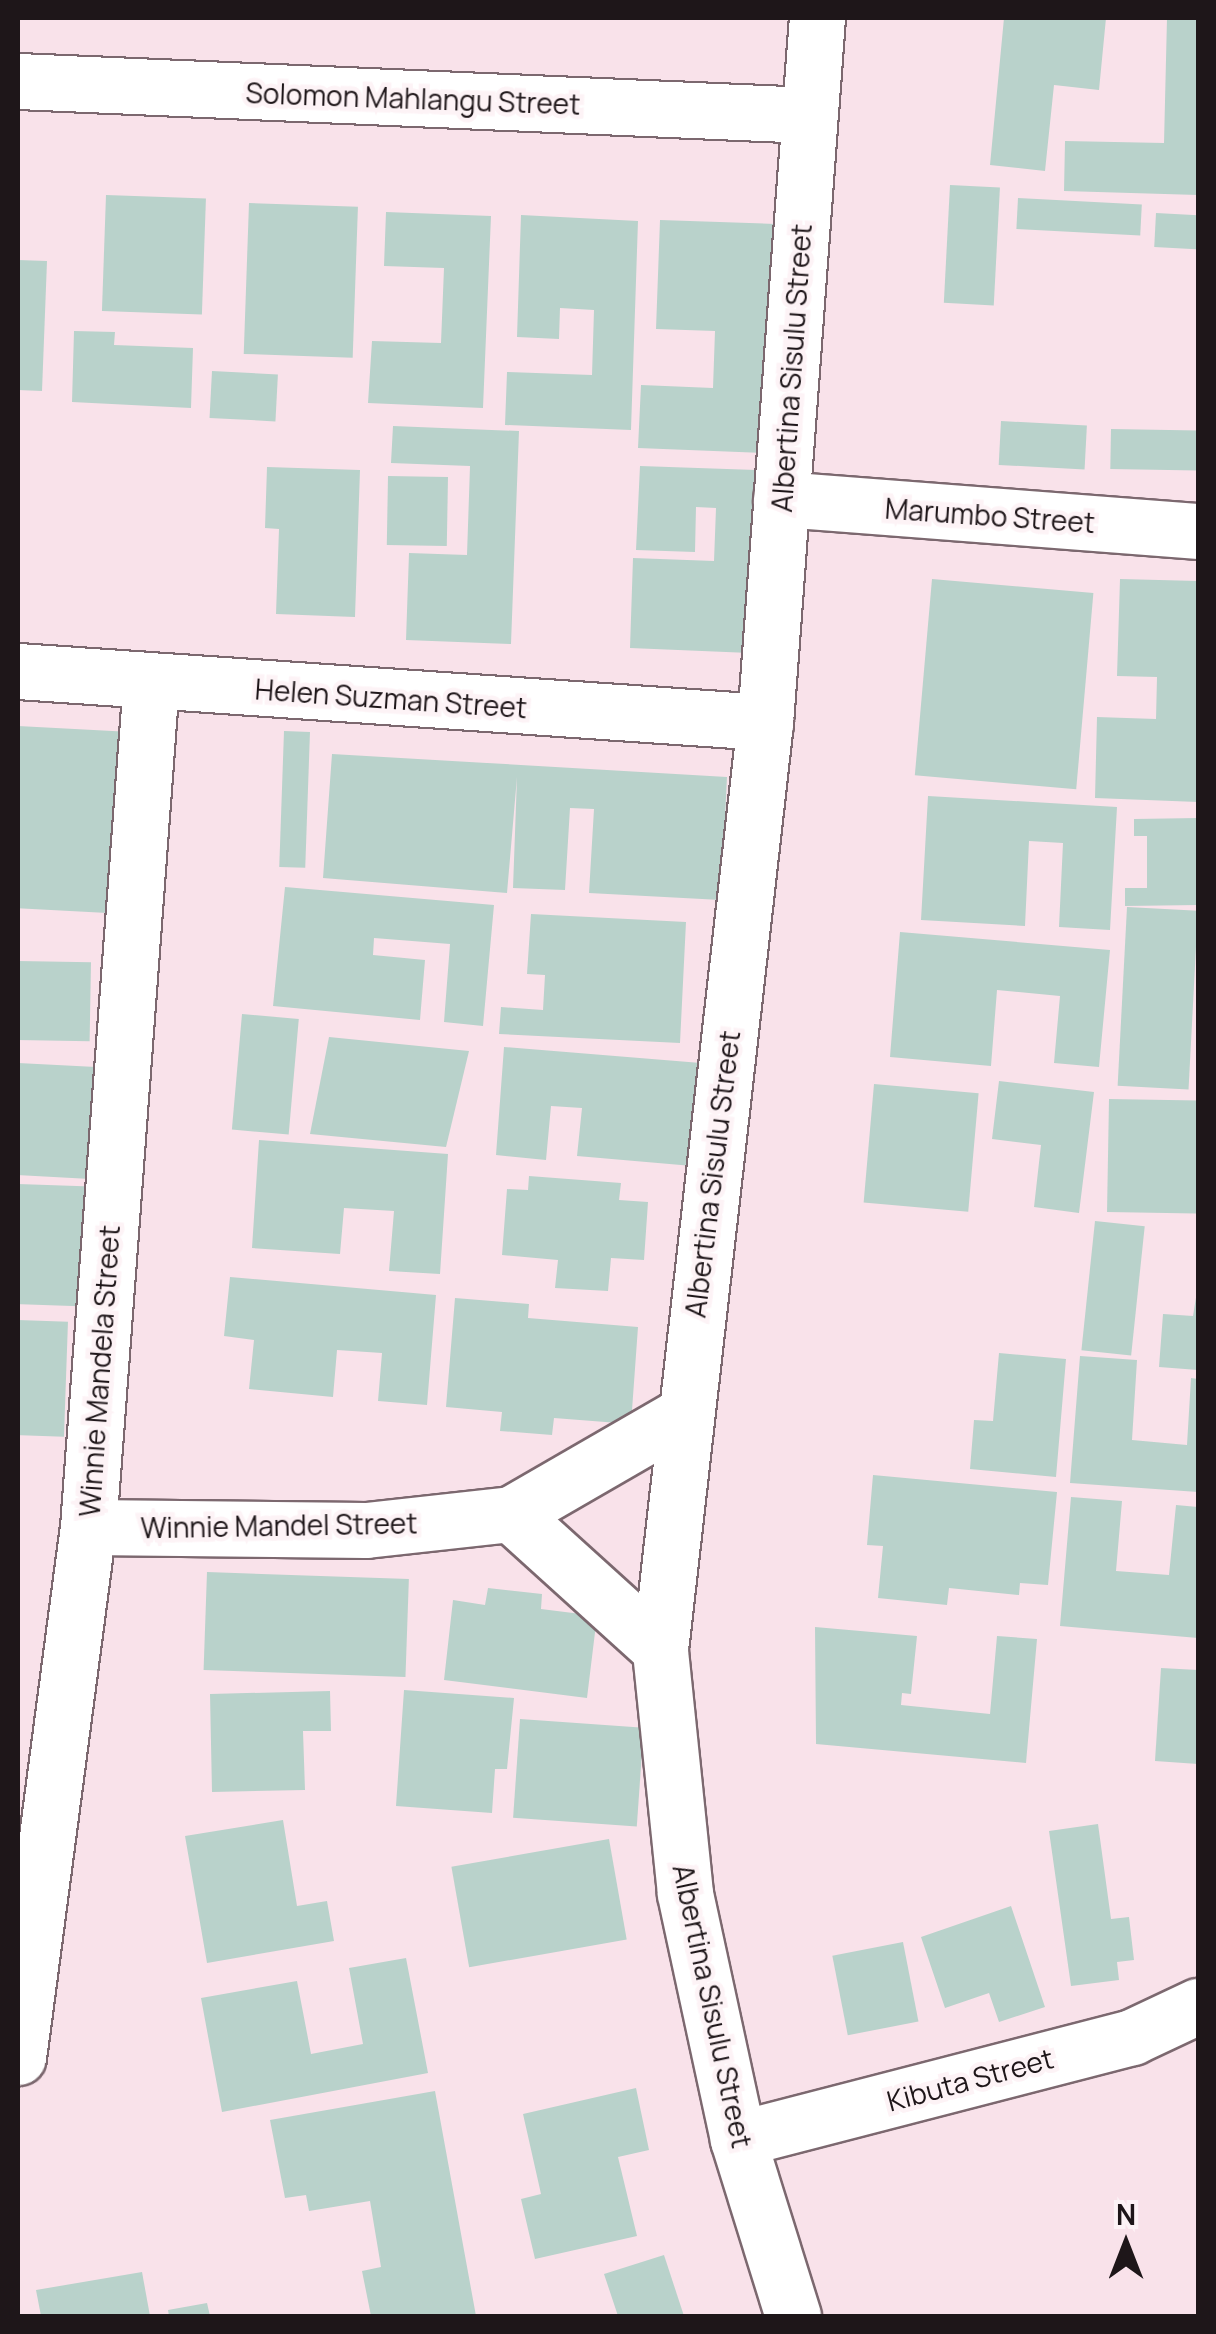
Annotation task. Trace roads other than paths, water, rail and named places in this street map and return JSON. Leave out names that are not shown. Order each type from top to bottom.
[{"type":"street","name":"Albertina Sisulu Street","points":[[793,2316],[738,2139],[685,1894],[660,1649],[765,722],[817,18]]},
{"type":"street","name":"Solomon Mahlangu Street","points":[[18,81],[809,114]]},
{"type":"street","name":"Marumbo Street","points":[[781,499],[1198,532]]},
{"type":"street","name":"Helen Suzman Street","points":[[18,671],[765,722]]},
{"type":"street","name":"Winnie Mandela Street","points":[[18,2057],[88,1527],[151,682]]},
{"type":"street","name":"Winnie Mandel Street","points":[[88,1527],[366,1530],[510,1514],[684,1414]]},
{"type":"street","points":[[510,1514],[660,1649]]},
{"type":"street","name":"Kibuta Street","points":[[738,2139],[1132,2037],[1198,2006]]}]
